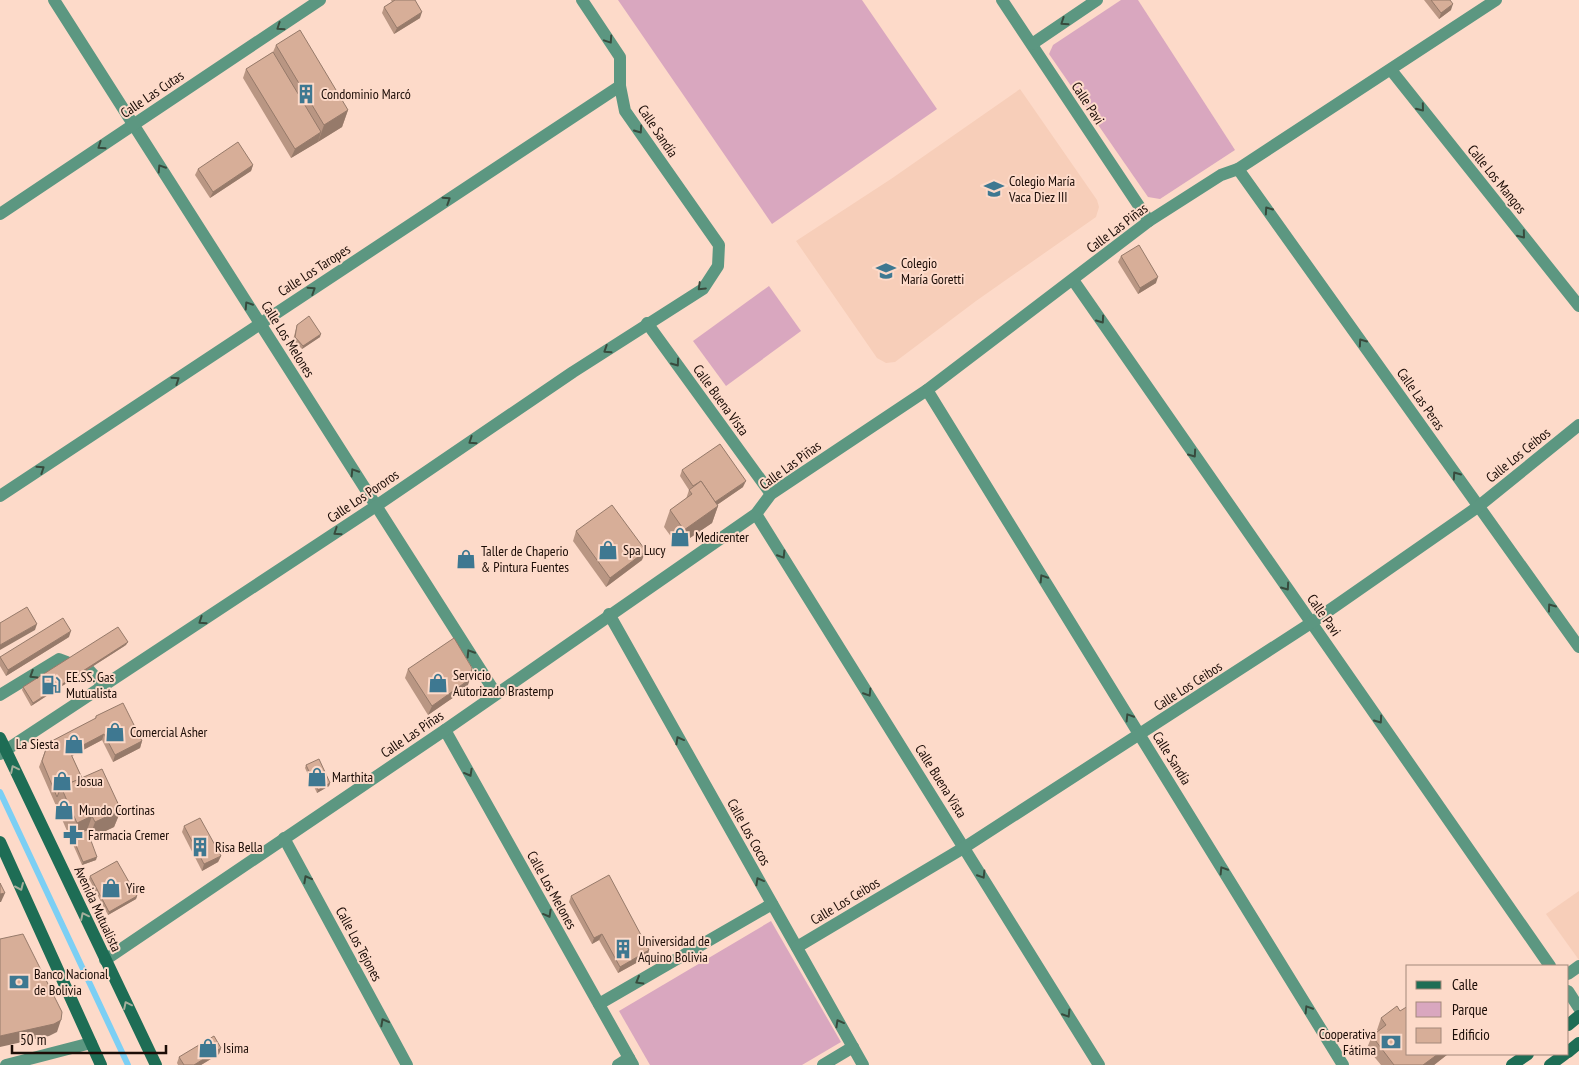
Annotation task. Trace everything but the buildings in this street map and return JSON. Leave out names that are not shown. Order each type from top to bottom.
[{"type":"main road","name":"Avenida Mutualista","points":[[0,738],[2,753],[156,1065]]},
{"type":"main road","points":[[0,842],[101,1065]]},
{"type":"main road","points":[[1569,1051],[1579,1043]]},
{"type":"main road","points":[[1512,1065],[1527,1055]]},
{"type":"main road","points":[[1550,1065],[1563,1055]]},
{"type":"street","name":"Calle Los Melones","points":[[54,0],[496,694]]},
{"type":"street","name":"Calle Las Cutas","points":[[0,214],[320,0]]},
{"type":"street","name":"Calle Sandía","points":[[582,0],[620,57],[620,86],[625,111],[719,245]]},
{"type":"street","name":"Calle Pavi","points":[[1002,0],[1149,222]]},
{"type":"street","points":[[1032,44],[1097,0]]},
{"type":"street","name":"Calle Las Piñas","points":[[105,960],[445,730],[609,614],[756,514],[771,494],[927,390],[1149,222],[1221,175],[1238,169],[1496,0]]},
{"type":"street","name":"Calle Los Mangos","points":[[1391,70],[1579,306]]},
{"type":"street","name":"Calle Los Taropes","points":[[0,496],[620,86]]},
{"type":"street","name":"Calle Las Peras","points":[[1238,169],[1579,647]]},
{"type":"street","name":"Calle Los Pororos","points":[[2,753],[702,289],[718,266],[719,245]]},
{"type":"street","name":"Calle Pavi","points":[[1073,280],[1549,965]]},
{"type":"street","name":"Calle Buena Vista","points":[[648,323],[771,494]]},
{"type":"street","name":"Calle Sandía","points":[[927,390],[1343,1065]]},
{"type":"street","name":"Calle Los Ceibos","points":[[796,947],[965,847],[1311,623],[1479,506],[1579,425]]},
{"type":"street","name":"Calle Buena Vista","points":[[756,514],[965,847],[1098,1065]]},
{"type":"street","name":"Calle Los Cocos","points":[[609,614],[863,1065]]},
{"type":"street","points":[[0,695],[59,659],[67,662]]},
{"type":"street","points":[[89,670],[104,686]]},
{"type":"street","name":"Calle Los Melones","points":[[445,730],[631,1062]]},
{"type":"street","name":"Calle Los Tejones","points":[[284,838],[407,1065]]},
{"type":"street","points":[[599,1004],[772,904]]},
{"type":"street","points":[[1569,993],[1579,1008]]},
{"type":"street","points":[[6,1065],[91,1043]]},
{"type":"street","points":[[823,1065],[853,1047]]},
{"type":"street","points":[[618,1065],[631,1062]]},
{"type":"shaded area","points":[[1020,89],[1097,200],[1099,207],[1096,217],[976,301],[895,362],[886,363],[877,358],[796,241],[891,179]]},
{"type":"shaded area","points":[[1579,891],[1579,960],[1546,914]]},
{"type":"green space","points":[[618,0],[862,0],[937,109],[772,224]]},
{"type":"green space","points":[[1121,0],[1138,0],[1235,150],[1160,199],[1148,197],[1049,54],[1053,45]]},
{"type":"green space","points":[[769,286],[801,331],[726,386],[693,341]]},
{"type":"green space","points":[[771,921],[841,1042],[802,1065],[650,1065],[619,1011]]},
{"type":"waterway","points":[[0,792],[128,1065]]},
{"type":"place","name":"Condominio Marcó","points":[[306,94]]},
{"type":"place","name":"Colegio María Vaca Diez III","points":[[994,189]]},
{"type":"place","name":"Colegio María Goretti","points":[[886,271]]},
{"type":"place","name":"Medicenter","points":[[680,537]]},
{"type":"place","name":"Spa Lucy","points":[[608,550]]},
{"type":"place","name":"Taller de Chaperio & Pintura Fuentes","points":[[466,559]]},
{"type":"place","name":"Servicio Autorizado Brastemp","points":[[438,683]]},
{"type":"place","name":"EE.SS. Gas Mutualista","points":[[51,685]]},
{"type":"place","name":"Comercial Asher","points":[[115,732]]},
{"type":"place","name":"La Siesta","points":[[74,744]]},
{"type":"place","name":"Marthita","points":[[317,777]]},
{"type":"place","name":"Josua","points":[[62,781]]},
{"type":"place","name":"Mundo Cortinas","points":[[64,810]]},
{"type":"place","name":"Farmacia Cremer","points":[[73,835]]},
{"type":"place","name":"Risa Bella","points":[[200,847]]},
{"type":"place","name":"Yire","points":[[111,888]]},
{"type":"place","name":"Universidad de Aquino Bolivia","points":[[623,949]]},
{"type":"place","name":"Banco Nacional de Bolivia","points":[[19,982]]},
{"type":"place","name":"Cooperativa Fátima","points":[[1391,1042]]},
{"type":"place","name":"Isima","points":[[208,1048]]}]
